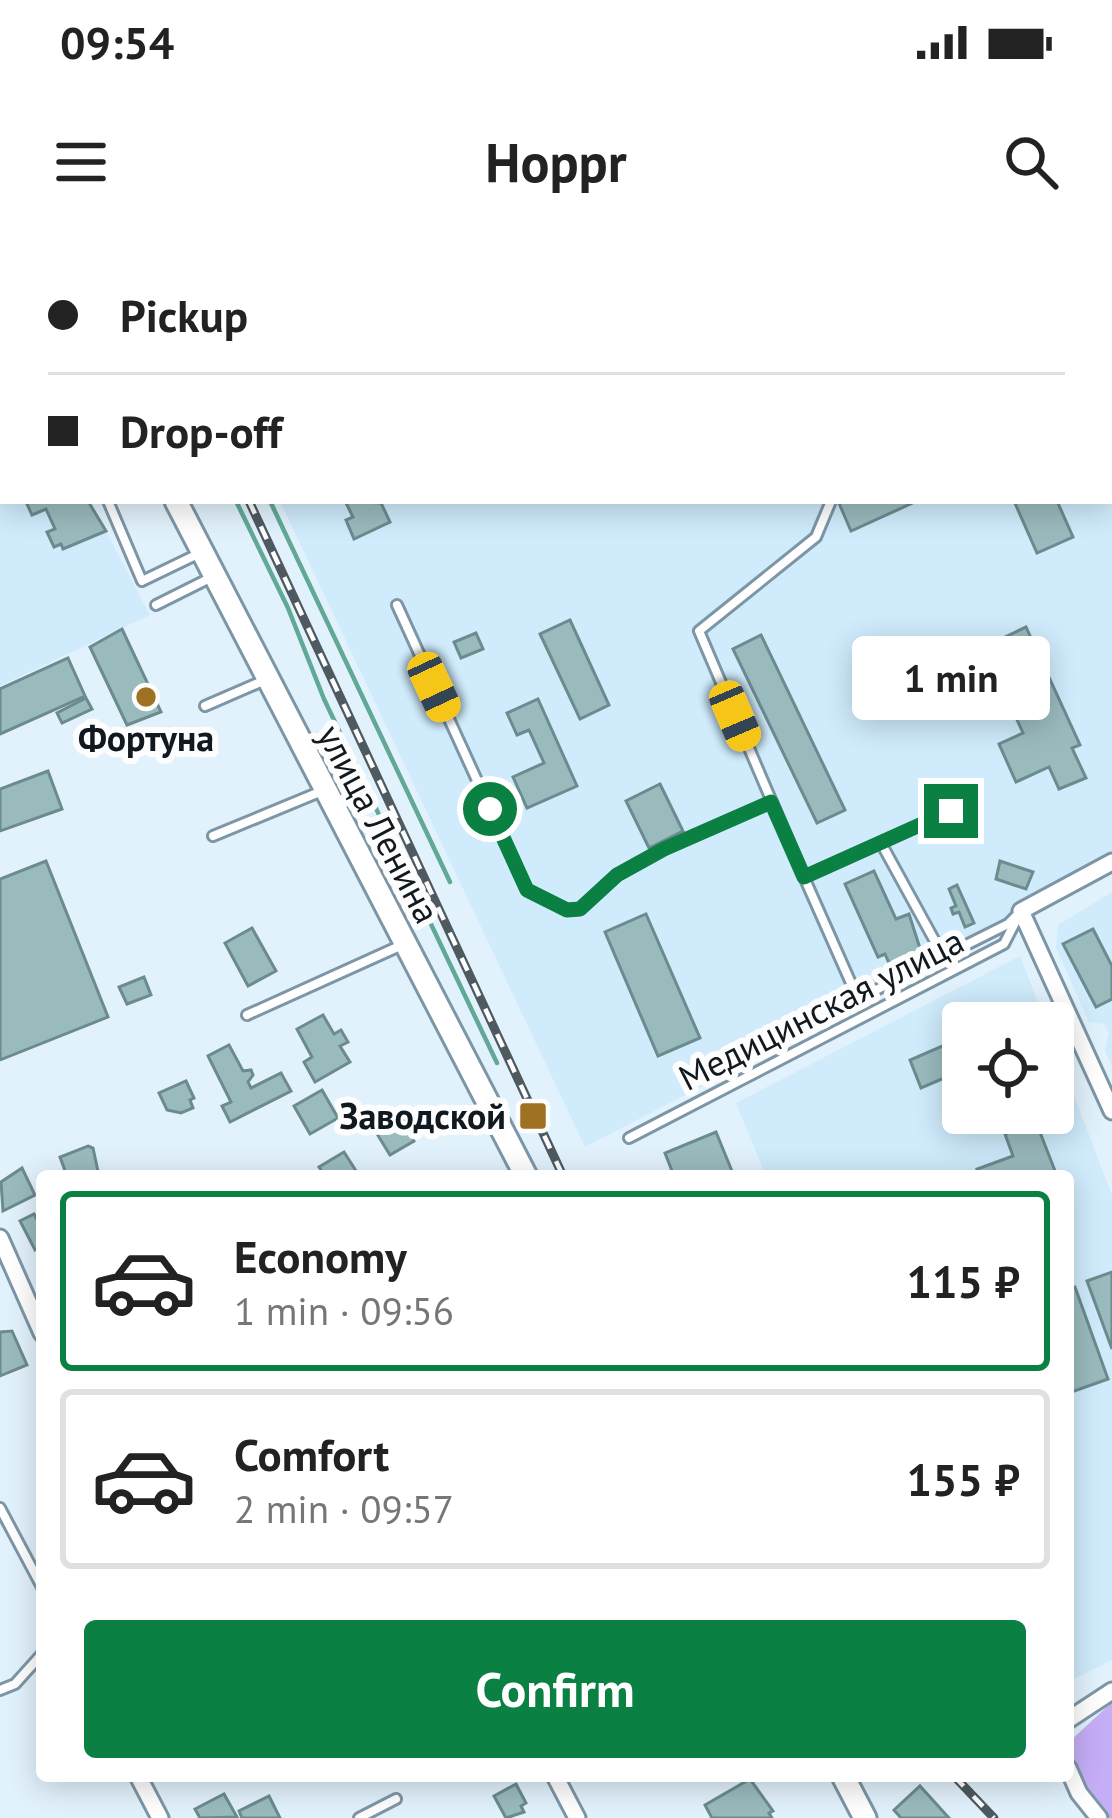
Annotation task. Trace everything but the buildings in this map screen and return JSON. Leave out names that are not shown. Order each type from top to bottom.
[{"type":"main road","name":"улица Ленина","points":[[177,504],[517,1170]]},
{"type":"main road","points":[[846,1782],[865,1818]]},
{"type":"street","points":[[1112,862],[1021,911],[1112,1111]]},
{"type":"street","points":[[0,1238],[36,1319]]},
{"type":"street","points":[[1074,1716],[1112,1690]]},
{"type":"street","points":[[140,1782],[160,1818]]},
{"type":"street","points":[[558,1782],[578,1818]]},
{"type":"street","points":[[1074,1782],[1099,1818]]},
{"type":"lane","points":[[109,504],[142,581],[201,552]]},
{"type":"lane","points":[[830,504],[816,537],[699,632],[858,999],[1008,924],[1021,911]]},
{"type":"lane","points":[[156,605],[213,577]]},
{"type":"lane","points":[[397,605],[527,890],[567,910],[580,909],[617,875],[771,802]]},
{"type":"lane","points":[[205,706],[266,679]]},
{"type":"lane","points":[[213,836],[323,790]]},
{"type":"lane","points":[[804,877],[951,811]]},
{"type":"lane","points":[[880,843],[943,956]]},
{"type":"lane","name":"Медицинская улица","points":[[628,1138],[1004,944],[1021,911]]},
{"type":"lane","points":[[247,1016],[404,944]]},
{"type":"lane","points":[[0,1508],[36,1576]]},
{"type":"lane","points":[[0,1690],[15,1684],[36,1661]]},
{"type":"lane","points":[[359,1818],[396,1798]]},
{"type":"shaded area","points":[[0,504],[92,504],[150,615],[0,686]]},
{"type":"shaded area","points":[[281,504],[1112,504],[1112,857],[1037,893],[1022,920],[585,1147]]},
{"type":"shaded area","points":[[1112,892],[1112,1066],[1105,1051],[1109,1033],[1104,1024],[1089,1022],[1056,948],[1058,925]]},
{"type":"shaded area","points":[[1020,956],[1038,1002],[942,1002],[942,1134],[1074,1134],[1074,1096],[1112,1195],[1112,1660],[1074,1679],[1074,1170],[764,1170],[736,1103]]},
{"type":"shaded area","points":[[1112,1702],[1112,1818],[1077,1773],[1074,1737]]},
{"type":"waterway","points":[[237,504],[288,608],[324,699],[497,1063]]},
{"type":"waterway","points":[[271,504],[450,882]]},
{"type":"railway","points":[[250,504],[560,1170]]},
{"type":"railway","points":[[960,1782],[994,1818]]},
{"type":"place","name":"Фортуна","points":[[146,697]]},
{"type":"place","name":"Заводской","points":[[533,1116]]},
{"type":"route","points":[[490,809],[527,890],[567,910],[580,909],[617,875],[664,849],[771,802],[804,877],[951,811]]}]
